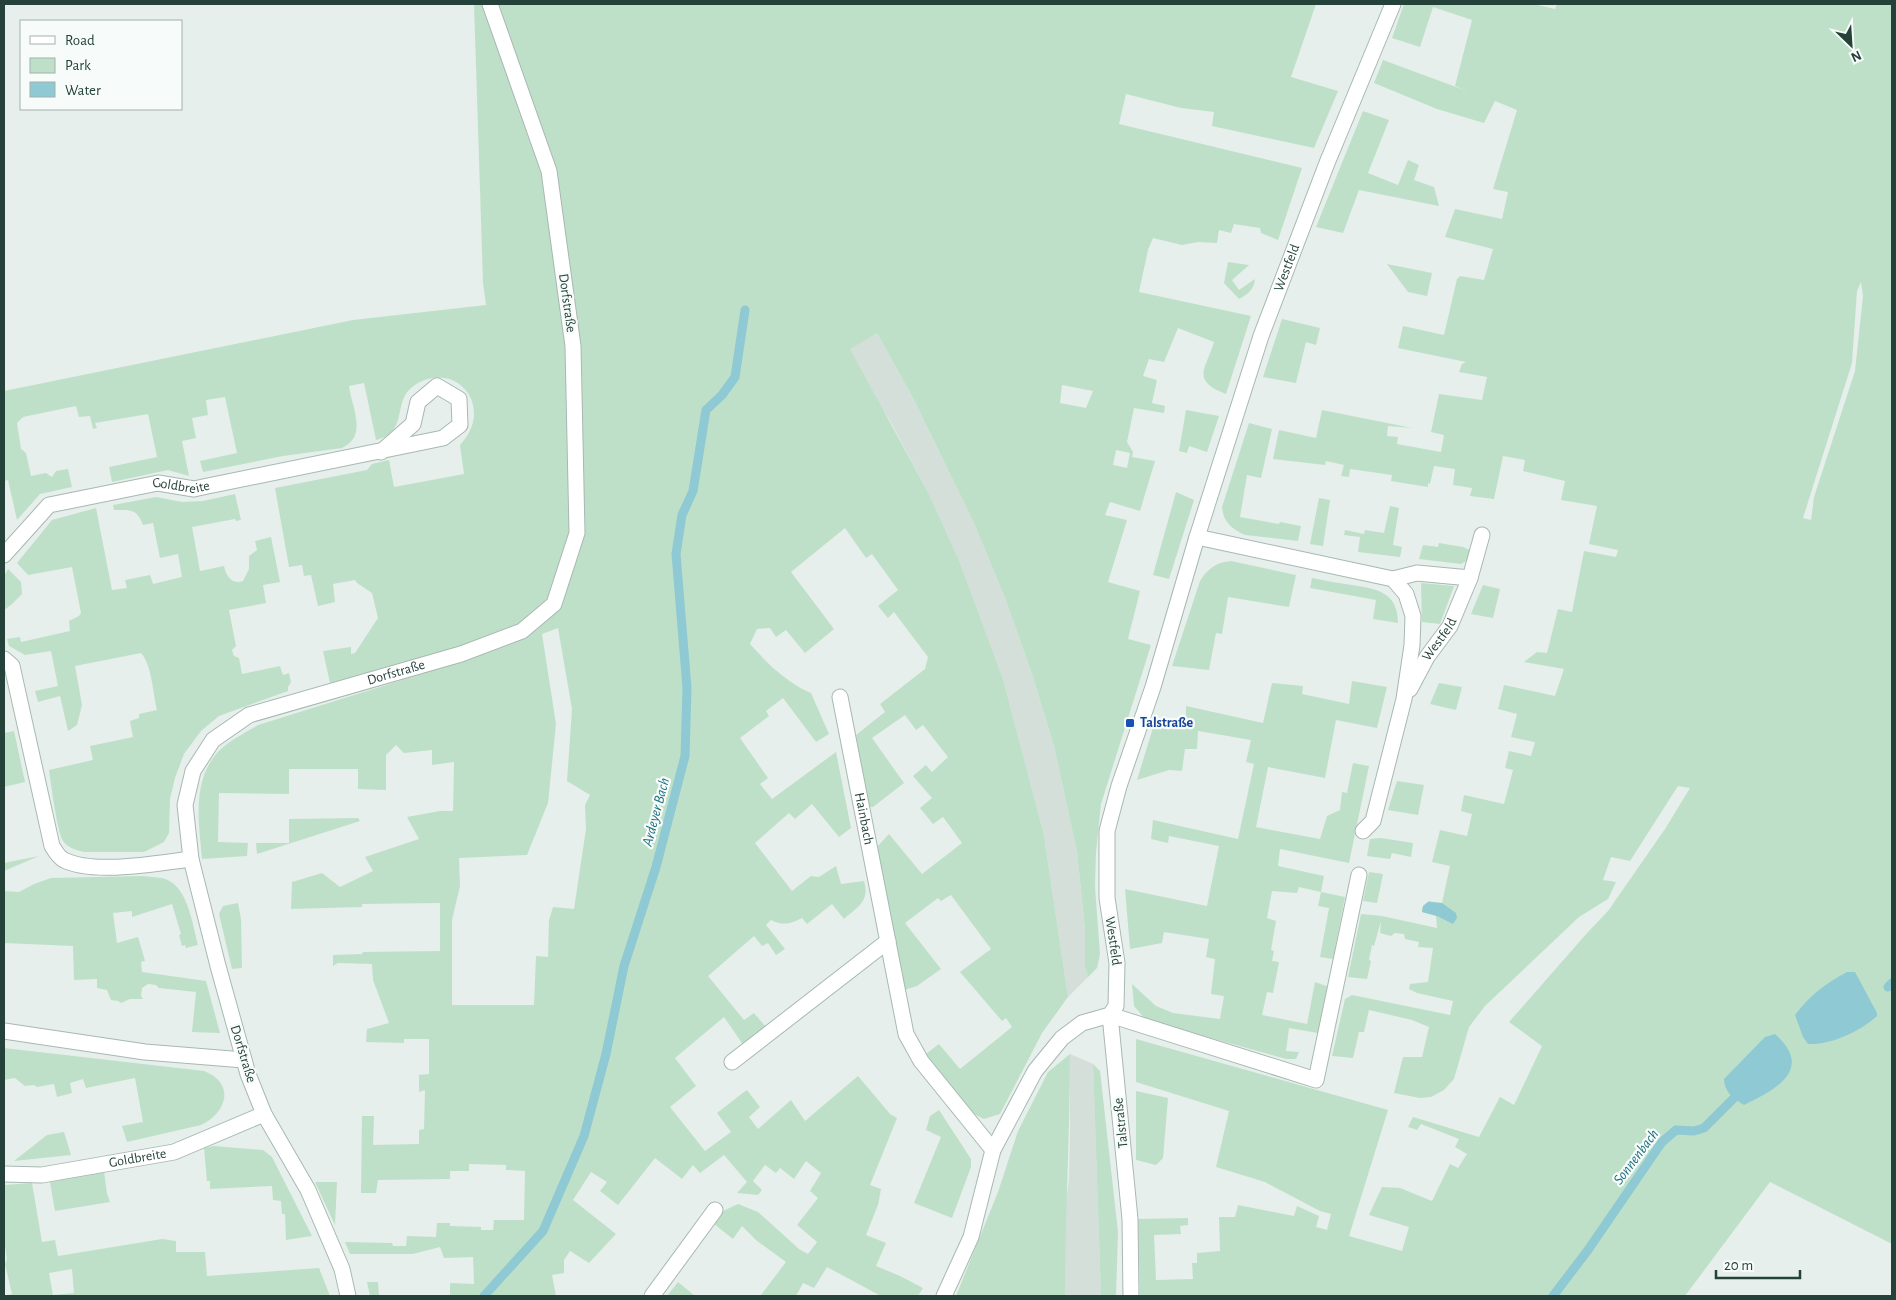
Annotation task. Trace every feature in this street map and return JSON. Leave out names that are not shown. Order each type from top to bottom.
[{"type":"street","name":"Dorfstraße","points":[[348,1296],[342,1269],[308,1190],[264,1114],[248,1074],[191,860],[185,805],[193,771],[213,740],[249,715],[461,654],[522,631],[554,604],[577,533],[573,346],[549,171],[490,4]]},
{"type":"street","name":"Westfeld","points":[[1110,1015],[1116,1006],[1117,963],[1106,898],[1107,831],[1119,786],[1153,687],[1197,537],[1261,336],[1325,166],[1392,4]]},
{"type":"street","name":"Goldbreite","points":[[4,555],[49,505],[158,483],[194,489],[380,452],[443,438],[460,425],[459,399],[437,386],[418,402],[413,424],[380,452]]},
{"type":"street","name":"Westfeld","points":[[1404,699],[1427,657],[1450,626],[1470,578],[1482,535]]},
{"type":"street","points":[[1197,537],[1393,579],[1417,573],[1470,578]]},
{"type":"street","name":"Westfeld","points":[[1362,832],[1373,820],[1404,699],[1412,645],[1414,616],[1406,594],[1393,579]]},
{"type":"street","points":[[4,659],[12,666],[52,846],[62,860],[79,866],[100,868],[191,860]]},
{"type":"street","name":"Hainbach","points":[[840,697],[906,1034],[921,1061],[993,1150]]},
{"type":"street","points":[[944,1296],[970,1237],[993,1150],[1035,1071],[1062,1038],[1082,1023],[1110,1015],[1316,1080],[1360,875]]},
{"type":"street","points":[[732,1062],[888,941]]},
{"type":"street","name":"Talstraße","points":[[1110,1015],[1130,1219],[1131,1296]]},
{"type":"street","points":[[4,1031],[145,1052],[244,1060]]},
{"type":"street","name":"Goldbreite","points":[[4,1174],[42,1176],[174,1152],[264,1114]]},
{"type":"street","points":[[652,1296],[716,1210]]},
{"type":"shaded area","points":[[602,4],[877,333],[914,400],[973,521],[1005,598],[1032,674],[1054,746],[1077,852],[1085,929],[1085,967],[1088,977],[1068,997],[1044,835],[1003,679],[959,560],[929,494],[889,419]]},
{"type":"shaded area","points":[[1070,1054],[1093,1064],[1101,1296],[1065,1296],[1065,1210],[1069,1180]]},
{"type":"green space","points":[[474,4],[1316,4],[1291,77],[1338,91],[1314,148],[1212,126],[1214,112],[1181,108],[1126,94],[1119,124],[1302,168],[1278,240],[1261,233],[1260,228],[1234,224],[1231,233],[1219,230],[1217,243],[1198,242],[1182,245],[1153,238],[1148,250],[1139,292],[1251,316],[1226,394],[1215,389],[1204,379],[1205,367],[1214,342],[1178,328],[1164,362],[1149,359],[1143,376],[1157,380],[1152,403],[1165,406],[1164,413],[1134,408],[1127,442],[1133,452],[1132,457],[1155,461],[1140,511],[1110,502],[1105,515],[1127,520],[1108,582],[1140,591],[1128,639],[1151,645],[1101,804],[1096,852],[1095,887],[1100,954],[1097,968],[1088,977],[1085,967],[1085,929],[1077,852],[1054,746],[1032,674],[1005,598],[973,521],[914,400],[877,333],[850,349],[929,494],[959,560],[1003,679],[1044,835],[1068,997],[1042,1033],[1000,1114],[984,1119],[970,1112],[926,1054],[939,1044],[960,1069],[1012,1027],[1006,1018],[1002,1021],[960,972],[991,949],[951,895],[941,901],[938,898],[905,923],[941,969],[917,986],[901,991],[876,848],[889,834],[922,874],[962,843],[943,817],[933,824],[920,808],[932,798],[913,776],[926,765],[932,772],[948,757],[923,725],[916,730],[905,715],[872,738],[904,783],[873,807],[869,807],[856,735],[885,712],[880,704],[925,669],[928,657],[894,612],[888,618],[878,606],[898,590],[872,554],[866,558],[845,528],[791,572],[834,629],[805,653],[786,630],[776,637],[770,628],[757,629],[750,644],[778,672],[793,684],[811,693],[829,734],[816,742],[783,698],[766,711],[769,716],[740,738],[768,778],[760,784],[772,799],[836,752],[851,828],[839,837],[812,804],[795,819],[789,813],[755,843],[792,891],[811,876],[819,877],[836,866],[841,884],[864,881],[865,894],[861,903],[844,919],[832,904],[807,924],[802,918],[787,924],[771,920],[766,925],[785,949],[776,955],[768,943],[762,946],[754,936],[708,976],[744,1020],[754,1013],[766,1027],[744,1046],[724,1017],[675,1058],[696,1086],[670,1107],[705,1151],[731,1132],[717,1113],[747,1090],[760,1107],[749,1117],[758,1129],[791,1100],[805,1121],[858,1076],[890,1114],[897,1118],[870,1185],[881,1189],[878,1205],[866,1235],[886,1243],[876,1266],[923,1288],[918,1296],[881,1296],[827,1267],[814,1288],[803,1283],[796,1296],[760,1296],[786,1262],[757,1241],[742,1226],[733,1239],[714,1224],[723,1211],[738,1204],[758,1212],[799,1249],[808,1254],[817,1242],[797,1225],[818,1198],[810,1191],[821,1173],[806,1161],[794,1179],[780,1168],[776,1173],[765,1165],[753,1181],[762,1190],[758,1195],[737,1193],[747,1182],[724,1155],[700,1173],[693,1165],[682,1179],[655,1158],[618,1205],[600,1191],[607,1182],[591,1172],[573,1200],[616,1234],[589,1263],[570,1251],[564,1260],[564,1273],[552,1275],[556,1296],[450,1296],[450,1283],[474,1284],[473,1257],[444,1258],[440,1247],[413,1254],[350,1254],[345,1242],[392,1243],[393,1246],[406,1246],[407,1236],[436,1237],[437,1223],[450,1223],[450,1226],[481,1227],[481,1230],[493,1230],[494,1220],[524,1220],[525,1171],[506,1170],[506,1165],[469,1164],[469,1171],[450,1171],[450,1179],[378,1180],[376,1193],[361,1193],[362,1116],[374,1116],[373,1145],[419,1144],[419,1130],[424,1129],[425,1090],[419,1092],[419,1075],[429,1074],[429,1039],[404,1039],[404,1043],[366,1042],[367,1029],[389,1023],[373,980],[372,964],[338,963],[333,966],[333,955],[362,954],[363,952],[440,951],[440,903],[362,904],[362,907],[291,909],[292,882],[322,873],[340,887],[373,871],[365,857],[419,839],[407,817],[440,811],[453,811],[454,762],[432,765],[432,750],[404,753],[396,745],[386,755],[386,790],[358,789],[358,769],[289,769],[289,794],[219,793],[218,842],[248,843],[247,856],[202,859],[199,803],[204,775],[219,751],[258,725],[476,657],[463,655],[426,659],[330,683],[323,651],[351,647],[351,654],[355,653],[378,618],[372,593],[355,580],[333,584],[335,602],[318,606],[311,575],[304,576],[302,565],[289,567],[275,488],[367,470],[372,464],[389,460],[394,487],[464,474],[460,445],[470,430],[474,416],[472,402],[466,391],[457,383],[444,378],[430,379],[415,385],[408,391],[404,399],[393,430],[386,436],[376,440],[364,383],[349,386],[355,412],[356,429],[350,443],[342,448],[283,456],[203,472],[200,461],[237,453],[225,397],[206,400],[208,415],[192,418],[196,438],[182,441],[189,476],[168,470],[112,482],[109,467],[157,457],[148,414],[95,423],[97,428],[93,429],[90,416],[79,417],[76,406],[23,417],[17,423],[21,449],[26,453],[31,476],[46,473],[52,477],[56,471],[68,469],[72,487],[40,494],[17,520],[8,480],[4,481],[4,391],[353,320],[486,305],[483,283]],"holes":[[[1062,385],[1093,391],[1086,408],[1060,403]],[[1116,450],[1130,453],[1127,468],[1113,465]],[[558,628],[572,709],[567,781],[590,795],[585,805],[586,829],[574,909],[553,907],[549,920],[548,957],[536,956],[534,1005],[452,1005],[452,920],[460,886],[459,858],[527,855],[548,803],[556,724],[542,634]]]},
{"type":"green space","points":[[1404,4],[1533,4],[1555,9],[1557,4],[1892,4],[1892,1244],[1770,1182],[1685,1296],[1140,1296],[1138,1219],[1188,1218],[1188,1225],[1180,1226],[1181,1234],[1154,1235],[1156,1280],[1193,1279],[1192,1263],[1197,1263],[1197,1253],[1220,1251],[1219,1217],[1235,1217],[1238,1205],[1294,1216],[1297,1206],[1319,1216],[1316,1227],[1327,1230],[1331,1214],[1320,1211],[1265,1182],[1216,1167],[1229,1111],[1136,1082],[1136,1039],[1388,1110],[1349,1236],[1402,1251],[1409,1227],[1369,1215],[1382,1187],[1400,1188],[1432,1201],[1450,1164],[1458,1168],[1467,1154],[1455,1147],[1459,1139],[1421,1124],[1417,1130],[1408,1127],[1413,1117],[1479,1137],[1500,1097],[1514,1105],[1542,1046],[1509,1022],[1608,911],[1665,829],[1690,788],[1678,786],[1630,861],[1611,857],[1603,880],[1616,882],[1608,899],[1579,917],[1485,1006],[1469,1027],[1454,1079],[1444,1090],[1431,1097],[1420,1098],[1394,1093],[1403,1057],[1422,1057],[1429,1027],[1412,1020],[1369,1010],[1364,1032],[1359,1032],[1353,1058],[1332,1056],[1345,999],[1352,995],[1450,1015],[1453,1001],[1417,993],[1409,989],[1410,984],[1428,982],[1433,948],[1418,947],[1419,942],[1405,939],[1404,934],[1395,933],[1391,936],[1380,933],[1381,921],[1374,946],[1372,945],[1367,979],[1348,977],[1361,914],[1382,916],[1437,928],[1436,916],[1422,912],[1423,906],[1429,901],[1442,903],[1450,866],[1432,862],[1440,830],[1467,836],[1472,814],[1461,811],[1464,795],[1504,804],[1513,770],[1505,768],[1509,751],[1531,756],[1535,742],[1511,737],[1517,714],[1498,709],[1504,685],[1555,696],[1564,669],[1524,662],[1537,652],[1547,653],[1558,609],[1572,612],[1584,551],[1616,557],[1618,550],[1589,544],[1597,506],[1561,500],[1565,481],[1523,471],[1525,460],[1503,456],[1494,499],[1470,496],[1472,488],[1453,485],[1455,469],[1434,466],[1428,487],[1391,481],[1392,475],[1350,469],[1349,477],[1341,476],[1344,465],[1326,461],[1325,465],[1273,459],[1279,430],[1316,438],[1322,410],[1412,428],[1388,426],[1387,436],[1398,437],[1397,444],[1441,452],[1444,435],[1431,432],[1439,394],[1482,400],[1487,377],[1459,372],[1462,364],[1466,362],[1398,348],[1403,326],[1444,335],[1457,279],[1460,276],[1484,280],[1493,249],[1445,237],[1455,209],[1502,219],[1508,192],[1493,189],[1517,110],[1495,101],[1484,123],[1437,109],[1374,83],[1383,60],[1467,91],[1455,86],[1472,20],[1433,7],[1420,47],[1392,38]],"holes":[[[1861,282],[1863,296],[1855,371],[1814,497],[1811,520],[1803,518],[1852,363],[1857,291]]]},
{"type":"green space","points":[[1363,111],[1389,120],[1368,173],[1398,185],[1408,160],[1419,165],[1414,180],[1434,187],[1439,206],[1359,190],[1343,233],[1316,227]]},
{"type":"green space","points":[[1228,262],[1249,265],[1232,280],[1239,290],[1255,279],[1250,291],[1239,299],[1224,283]]},
{"type":"green space","points":[[1387,264],[1432,273],[1427,296],[1408,292]]},
{"type":"green space","points":[[1282,319],[1320,328],[1316,345],[1306,342],[1296,383],[1263,377]]},
{"type":"green space","points":[[1186,410],[1219,416],[1207,452],[1189,446],[1187,453],[1179,451]]},
{"type":"green space","points":[[1249,423],[1272,429],[1261,478],[1247,475],[1240,517],[1301,526],[1298,541],[1245,535],[1232,527],[1224,517],[1222,507]]},
{"type":"green space","points":[[1176,492],[1194,500],[1169,579],[1153,575]]},
{"type":"green space","points":[[235,494],[241,520],[236,521],[235,519],[192,527],[200,571],[224,566],[230,579],[236,582],[243,581],[249,569],[249,556],[257,550],[255,541],[271,537],[280,582],[263,585],[266,603],[229,610],[236,646],[232,650],[234,656],[239,658],[242,674],[280,666],[283,675],[289,673],[291,682],[288,691],[219,716],[201,731],[184,754],[175,778],[170,799],[169,833],[164,842],[144,852],[84,852],[72,848],[63,841],[61,836],[54,807],[49,770],[93,760],[90,746],[133,737],[130,721],[139,718],[139,714],[157,710],[152,680],[148,665],[141,653],[75,666],[82,705],[77,725],[68,731],[60,696],[38,702],[35,691],[58,686],[51,651],[25,655],[9,646],[7,639],[20,637],[21,642],[70,631],[69,621],[81,613],[72,567],[28,575],[17,563],[52,520],[96,508],[112,590],[127,588],[125,580],[150,575],[153,584],[182,577],[178,554],[160,558],[153,523],[143,525],[138,515],[132,511],[114,510],[113,505],[156,497],[182,502],[203,501]]},
{"type":"green space","points":[[1319,498],[1330,500],[1323,546],[1310,544]]},
{"type":"green space","points":[[1390,506],[1399,508],[1393,545],[1402,547],[1400,557],[1358,552],[1360,537],[1344,535],[1345,530],[1364,534],[1365,530],[1384,533]]},
{"type":"green space","points":[[1439,543],[1463,547],[1472,551],[1468,560],[1461,564],[1419,559],[1423,545],[1438,547]]},
{"type":"green space","points":[[1231,561],[1296,575],[1289,607],[1228,597],[1222,634],[1216,633],[1209,670],[1172,666],[1200,581],[1213,567]]},
{"type":"green space","points":[[8,569],[21,582],[22,594],[4,610],[4,576]]},
{"type":"green space","points":[[1312,578],[1370,588],[1384,594],[1390,598],[1394,605],[1398,623],[1373,619],[1376,600],[1310,588]]},
{"type":"green space","points":[[1421,583],[1454,586],[1440,624],[1422,622]]},
{"type":"green space","points":[[1483,585],[1500,589],[1493,618],[1471,614]]},
{"type":"green space","points":[[1352,681],[1387,687],[1377,728],[1336,720],[1325,778],[1268,767],[1256,827],[1320,839],[1327,816],[1340,810],[1342,792],[1347,793],[1353,763],[1369,766],[1349,863],[1280,849],[1278,866],[1324,876],[1321,892],[1299,887],[1297,893],[1272,891],[1267,918],[1276,921],[1271,950],[1274,951],[1272,961],[1279,962],[1273,993],[1267,992],[1262,1015],[1307,1024],[1315,982],[1329,987],[1318,1033],[1289,1028],[1286,1051],[1299,1052],[1296,1059],[1286,1059],[1146,1020],[1134,1006],[1132,984],[1156,1006],[1173,1013],[1220,1019],[1224,996],[1211,994],[1215,959],[1206,957],[1209,939],[1164,932],[1162,943],[1130,949],[1125,889],[1207,906],[1219,846],[1169,836],[1168,843],[1151,839],[1153,820],[1238,839],[1254,764],[1246,762],[1251,740],[1198,731],[1197,749],[1185,749],[1182,771],[1169,770],[1137,780],[1156,718],[1186,723],[1186,706],[1263,723],[1272,683],[1303,686],[1302,694],[1349,704]]},
{"type":"green space","points":[[1439,683],[1462,687],[1456,710],[1430,704]]},
{"type":"green space","points":[[14,731],[25,782],[4,787],[4,733]]},
{"type":"green space","points":[[1397,781],[1424,785],[1418,815],[1388,810]]},
{"type":"green space","points":[[358,818],[360,821],[257,854],[256,843],[289,843],[289,819]]},
{"type":"green space","points":[[1381,838],[1413,843],[1411,857],[1392,853],[1390,859],[1367,856],[1370,839]]},
{"type":"green space","points":[[39,856],[4,871],[4,863]]},
{"type":"green space","points":[[1369,872],[1383,874],[1377,903],[1363,901]]},
{"type":"green space","points":[[143,876],[162,878],[178,888],[188,906],[198,945],[186,948],[185,945],[182,946],[179,935],[181,934],[172,904],[132,917],[132,911],[113,913],[117,943],[138,937],[145,961],[141,962],[142,972],[206,981],[220,1033],[192,1032],[196,992],[159,988],[156,985],[148,984],[142,988],[141,996],[143,999],[130,999],[121,1003],[111,1000],[107,990],[97,988],[97,979],[74,980],[73,946],[4,943],[5,891],[19,892],[51,878]]},
{"type":"green space","points":[[1321,892],[1345,897],[1333,959],[1320,957],[1329,908],[1318,906]]},
{"type":"green space","points":[[238,903],[241,919],[242,968],[232,969],[219,914],[223,906]]},
{"type":"green space","points":[[4,1048],[204,1071],[214,1076],[220,1083],[224,1090],[224,1098],[217,1113],[201,1125],[127,1142],[122,1126],[143,1122],[135,1078],[86,1088],[83,1079],[70,1083],[72,1093],[57,1097],[54,1084],[37,1087],[34,1085],[25,1086],[15,1078],[4,1080]]},
{"type":"green space","points":[[1070,1054],[1065,1296],[956,1296],[998,1192],[1018,1131],[1048,1072]]},
{"type":"green space","points":[[1093,1064],[1100,1071],[1118,1232],[1116,1296],[1101,1296]]},
{"type":"green space","points":[[1136,1091],[1168,1098],[1163,1158],[1156,1165],[1136,1160]]},
{"type":"green space","points":[[939,1110],[971,1159],[971,1167],[952,1218],[914,1203],[941,1137],[926,1130],[930,1116]]},
{"type":"green space","points":[[64,1132],[71,1155],[14,1161],[47,1135]]},
{"type":"green space","points":[[214,1146],[263,1150],[272,1157],[312,1236],[286,1240],[285,1214],[282,1214],[281,1201],[273,1200],[272,1186],[210,1189],[210,1181],[207,1181],[204,1148]]},
{"type":"green space","points":[[104,1171],[110,1202],[55,1211],[50,1182]]},
{"type":"green space","points":[[315,1182],[337,1182],[335,1225]]},
{"type":"green space","points":[[32,1183],[42,1242],[55,1240],[58,1256],[162,1239],[176,1241],[176,1252],[205,1252],[207,1276],[319,1268],[330,1296],[4,1296],[12,1294],[5,1264],[7,1259],[4,1240],[4,1185]],"holes":[[[72,1269],[74,1293],[53,1295],[49,1273]]]},
{"type":"green space","points":[[367,1282],[378,1282],[379,1296],[370,1296]]},
{"type":"green space","points":[[678,1282],[695,1296],[667,1296]]},
{"type":"water","points":[[1428,902],[1442,903],[1456,913],[1457,918],[1453,924],[1437,916],[1422,912],[1423,906]]},
{"type":"water","points":[[1847,972],[1855,972],[1877,1016],[1862,1027],[1835,1040],[1808,1044],[1803,1037],[1795,1015],[1818,990]]},
{"type":"water","points":[[1775,1034],[1786,1046],[1791,1058],[1791,1068],[1779,1085],[1744,1105],[1733,1098],[1724,1084],[1724,1079],[1765,1037]]},
{"type":"waterway","name":"Ardeyer Bach","points":[[484,1296],[543,1231],[584,1136],[606,1054],[624,966],[656,867],[685,756],[687,688],[676,554],[682,515],[693,491],[706,410],[722,395],[735,377],[745,310]]},
{"type":"waterway","name":"Sonnenbach","points":[[1888,987],[1892,983]]},
{"type":"waterway","name":"Sonnenbach","points":[[1553,1296],[1588,1250],[1662,1142],[1676,1130],[1694,1131],[1704,1128],[1742,1090]]},
{"type":"place","name":"Talstraße","points":[[1130,723]]}]
